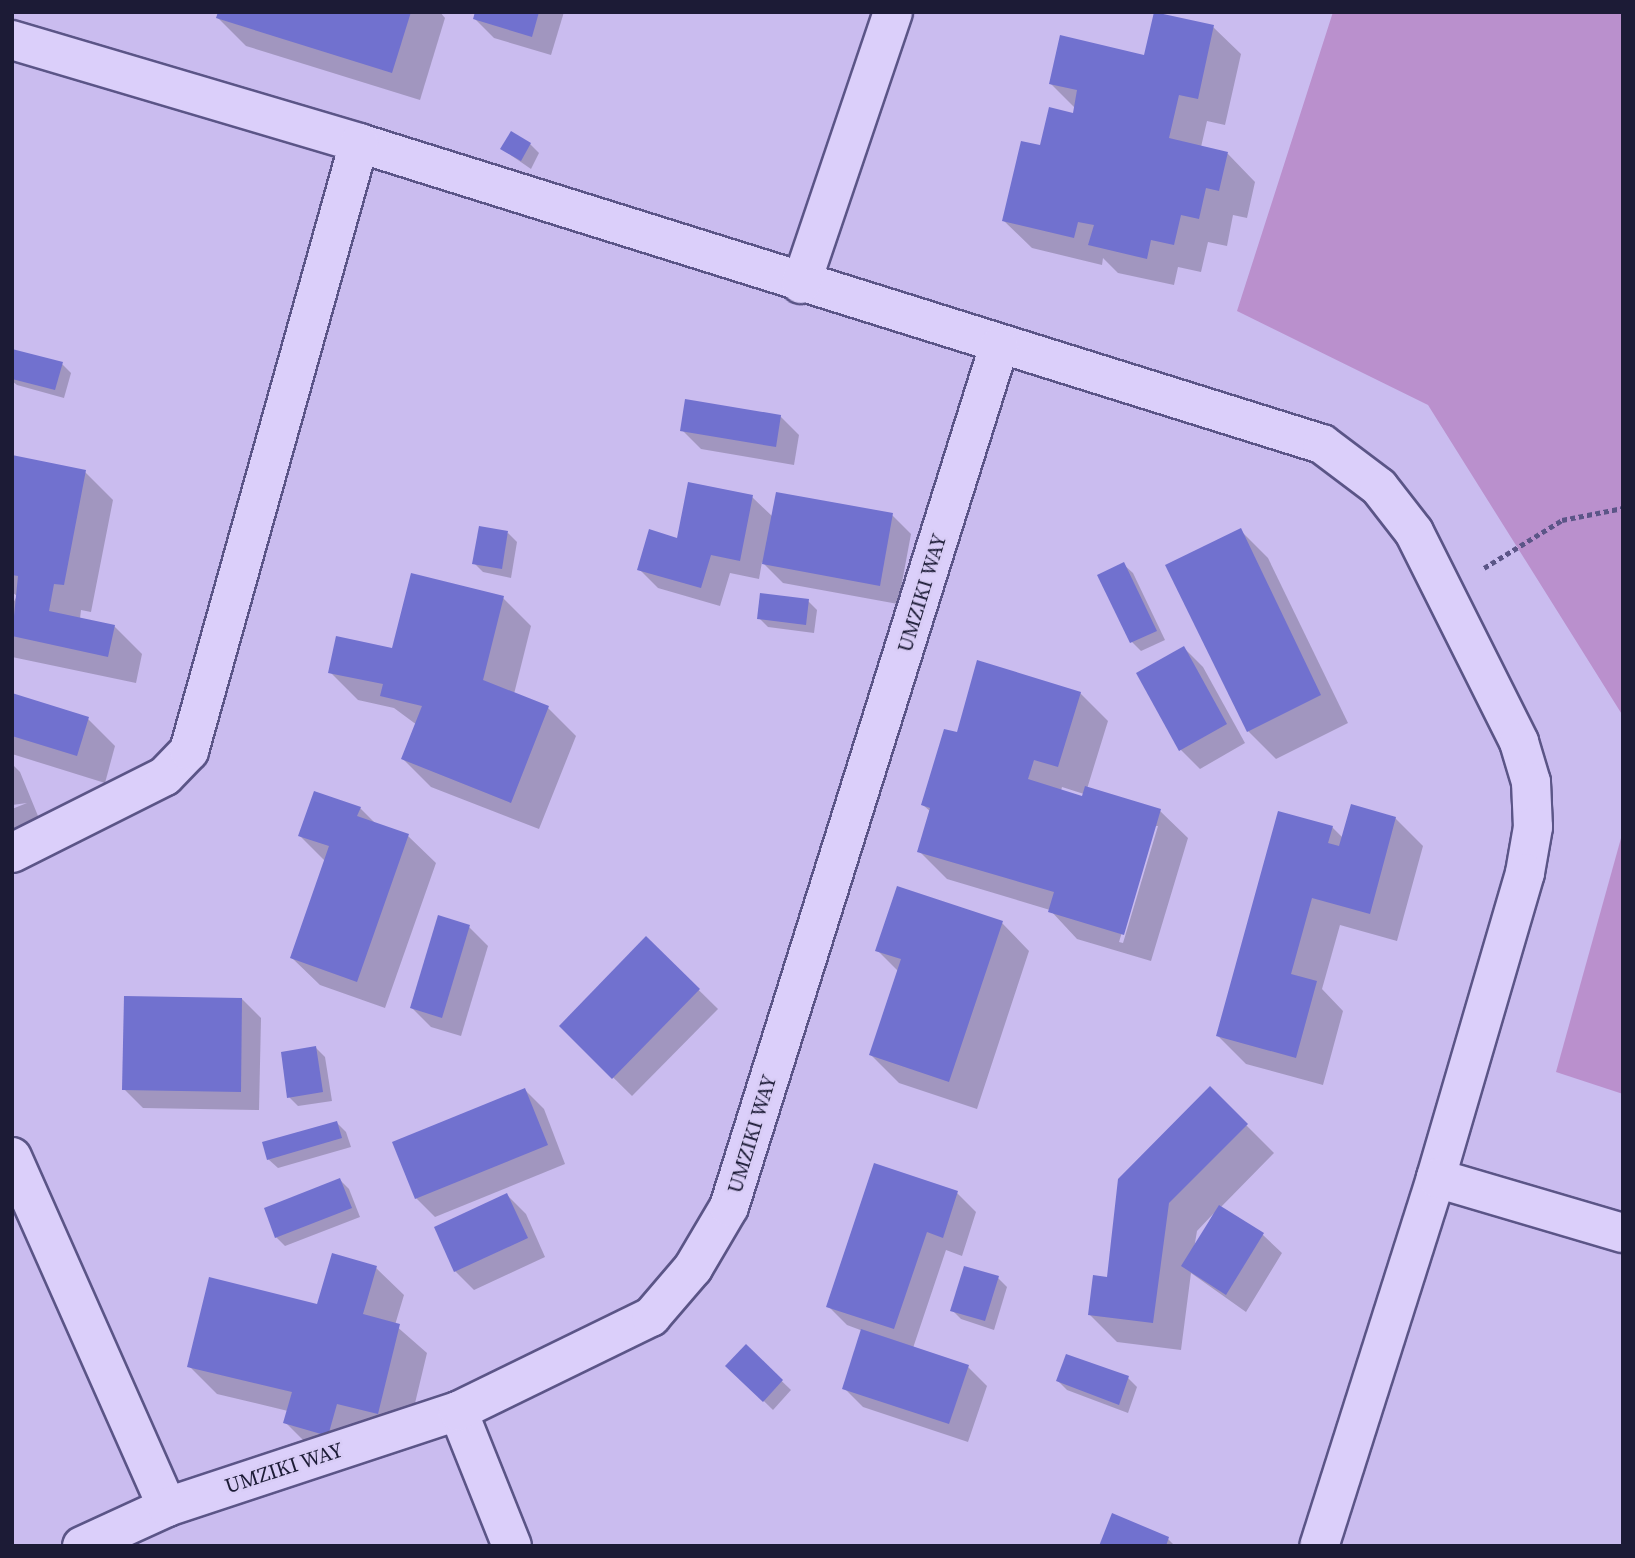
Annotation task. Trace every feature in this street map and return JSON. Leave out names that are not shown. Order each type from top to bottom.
[{"type":"street","points":[[801,284],[894,12]]},
{"type":"street","points":[[12,40],[359,143],[999,346],[1322,444],[1380,487],[1414,532],[1520,742],[1531,782],[1533,828],[1525,873],[1436,1178],[1319,1546]]},
{"type":"street","points":[[12,853],[165,776],[189,751],[359,143]]},
{"type":"street","name":"UMZIKI WAY","points":[[82,1546],[167,1507],[458,1411],[651,1317],[693,1268],[729,1207],[999,346]]},
{"type":"street","points":[[12,1157],[167,1507]]},
{"type":"street","points":[[1436,1178],[1623,1233]]},
{"type":"street","points":[[458,1411],[512,1546]]},
{"type":"path","points":[[1444,592],[1562,520],[1623,508]]},
{"type":"shaded area","points":[[1333,12],[1623,12],[1623,716],[1428,405],[1237,311]]},
{"type":"shaded area","points":[[1623,831],[1623,1094],[1556,1072]]},
{"type":"building","points":[[218,12],[411,12],[392,73],[216,18]]},
{"type":"building","points":[[475,12],[539,12],[532,37],[473,19]]},
{"type":"building","points":[[1154,12],[1214,25],[1198,99],[1179,95],[1169,138],[1228,152],[1219,191],[1206,188],[1199,219],[1181,215],[1174,245],[1151,240],[1147,259],[1088,245],[1094,225],[1078,222],[1074,238],[1002,221],[1021,141],[1040,145],[1049,107],[1073,113],[1077,90],[1049,84],[1060,35],[1144,55]]},
{"type":"building","points":[[511,131],[531,143],[521,161],[500,149]]},
{"type":"building","points":[[12,349],[63,362],[55,390],[12,379]]},
{"type":"building","points":[[685,399],[781,415],[776,447],[680,431]]},
{"type":"building","points":[[12,455],[86,470],[64,585],[54,584],[49,611],[115,625],[108,657],[12,636],[18,576],[12,575]]},
{"type":"building","points":[[688,482],[753,495],[740,561],[711,555],[701,588],[637,570],[649,529],[677,538]]},
{"type":"building","points":[[776,492],[893,513],[880,586],[762,564]]},
{"type":"building","points":[[479,526],[508,531],[502,569],[472,564]]},
{"type":"building","points":[[1241,528],[1321,695],[1247,732],[1165,565]]},
{"type":"building","points":[[1124,562],[1157,631],[1130,643],[1097,575]]},
{"type":"building","points":[[411,573],[504,596],[483,680],[549,706],[511,803],[401,759],[422,706],[380,696],[383,684],[328,673],[336,636],[392,648]]},
{"type":"building","points":[[760,593],[809,599],[806,625],[757,619]]},
{"type":"building","points":[[1184,646],[1227,724],[1179,751],[1136,673]]},
{"type":"building","points":[[977,660],[1081,692],[1058,767],[1034,760],[1028,779],[1082,796],[1085,786],[1161,809],[1124,935],[1048,912],[1054,892],[917,852],[930,808],[921,805],[944,729],[957,732]]},
{"type":"building","points":[[12,693],[89,717],[77,756],[12,736]]},
{"type":"building","points":[[314,791],[361,807],[357,816],[409,834],[357,982],[290,958],[329,846],[298,836]]},
{"type":"building","points":[[1351,804],[1396,817],[1370,914],[1312,898],[1291,974],[1317,981],[1296,1058],[1216,1036],[1278,811],[1333,826],[1328,843],[1339,846]]},
{"type":"building","points":[[897,886],[1003,921],[949,1082],[869,1055],[901,959],[875,951]]},
{"type":"building","points":[[438,915],[470,925],[442,1018],[410,1008]]},
{"type":"building","points":[[646,936],[700,989],[612,1079],[559,1026]]},
{"type":"building","points":[[124,996],[242,998],[241,1092],[122,1090]]},
{"type":"building","points":[[316,1046],[323,1092],[287,1098],[281,1052]]},
{"type":"building","points":[[1210,1086],[1248,1124],[1169,1203],[1153,1323],[1088,1315],[1093,1275],[1107,1277],[1118,1179]]},
{"type":"building","points":[[525,1088],[548,1145],[415,1199],[392,1142]]},
{"type":"building","points":[[337,1121],[342,1138],[267,1160],[262,1142]]},
{"type":"building","points":[[874,1163],[958,1191],[943,1238],[927,1232],[894,1329],[826,1307]]},
{"type":"building","points":[[340,1178],[352,1208],[275,1238],[264,1208]]},
{"type":"building","points":[[507,1193],[528,1238],[454,1272],[434,1227]]},
{"type":"building","points":[[1219,1205],[1264,1233],[1226,1295],[1181,1266]]},
{"type":"building","points":[[332,1253],[377,1266],[363,1314],[400,1324],[378,1414],[337,1404],[328,1436],[283,1423],[292,1392],[187,1367],[209,1277],[317,1304]]},
{"type":"building","points":[[964,1266],[999,1276],[985,1321],[950,1311]]},
{"type":"building","points":[[861,1329],[969,1365],[949,1424],[842,1389]]},
{"type":"building","points":[[746,1344],[783,1380],[763,1402],[725,1366]]},
{"type":"building","points":[[1066,1354],[1129,1376],[1119,1405],[1056,1381]]},
{"type":"building","points":[[1112,1513],[1169,1537],[1166,1546],[1099,1546]]}]
